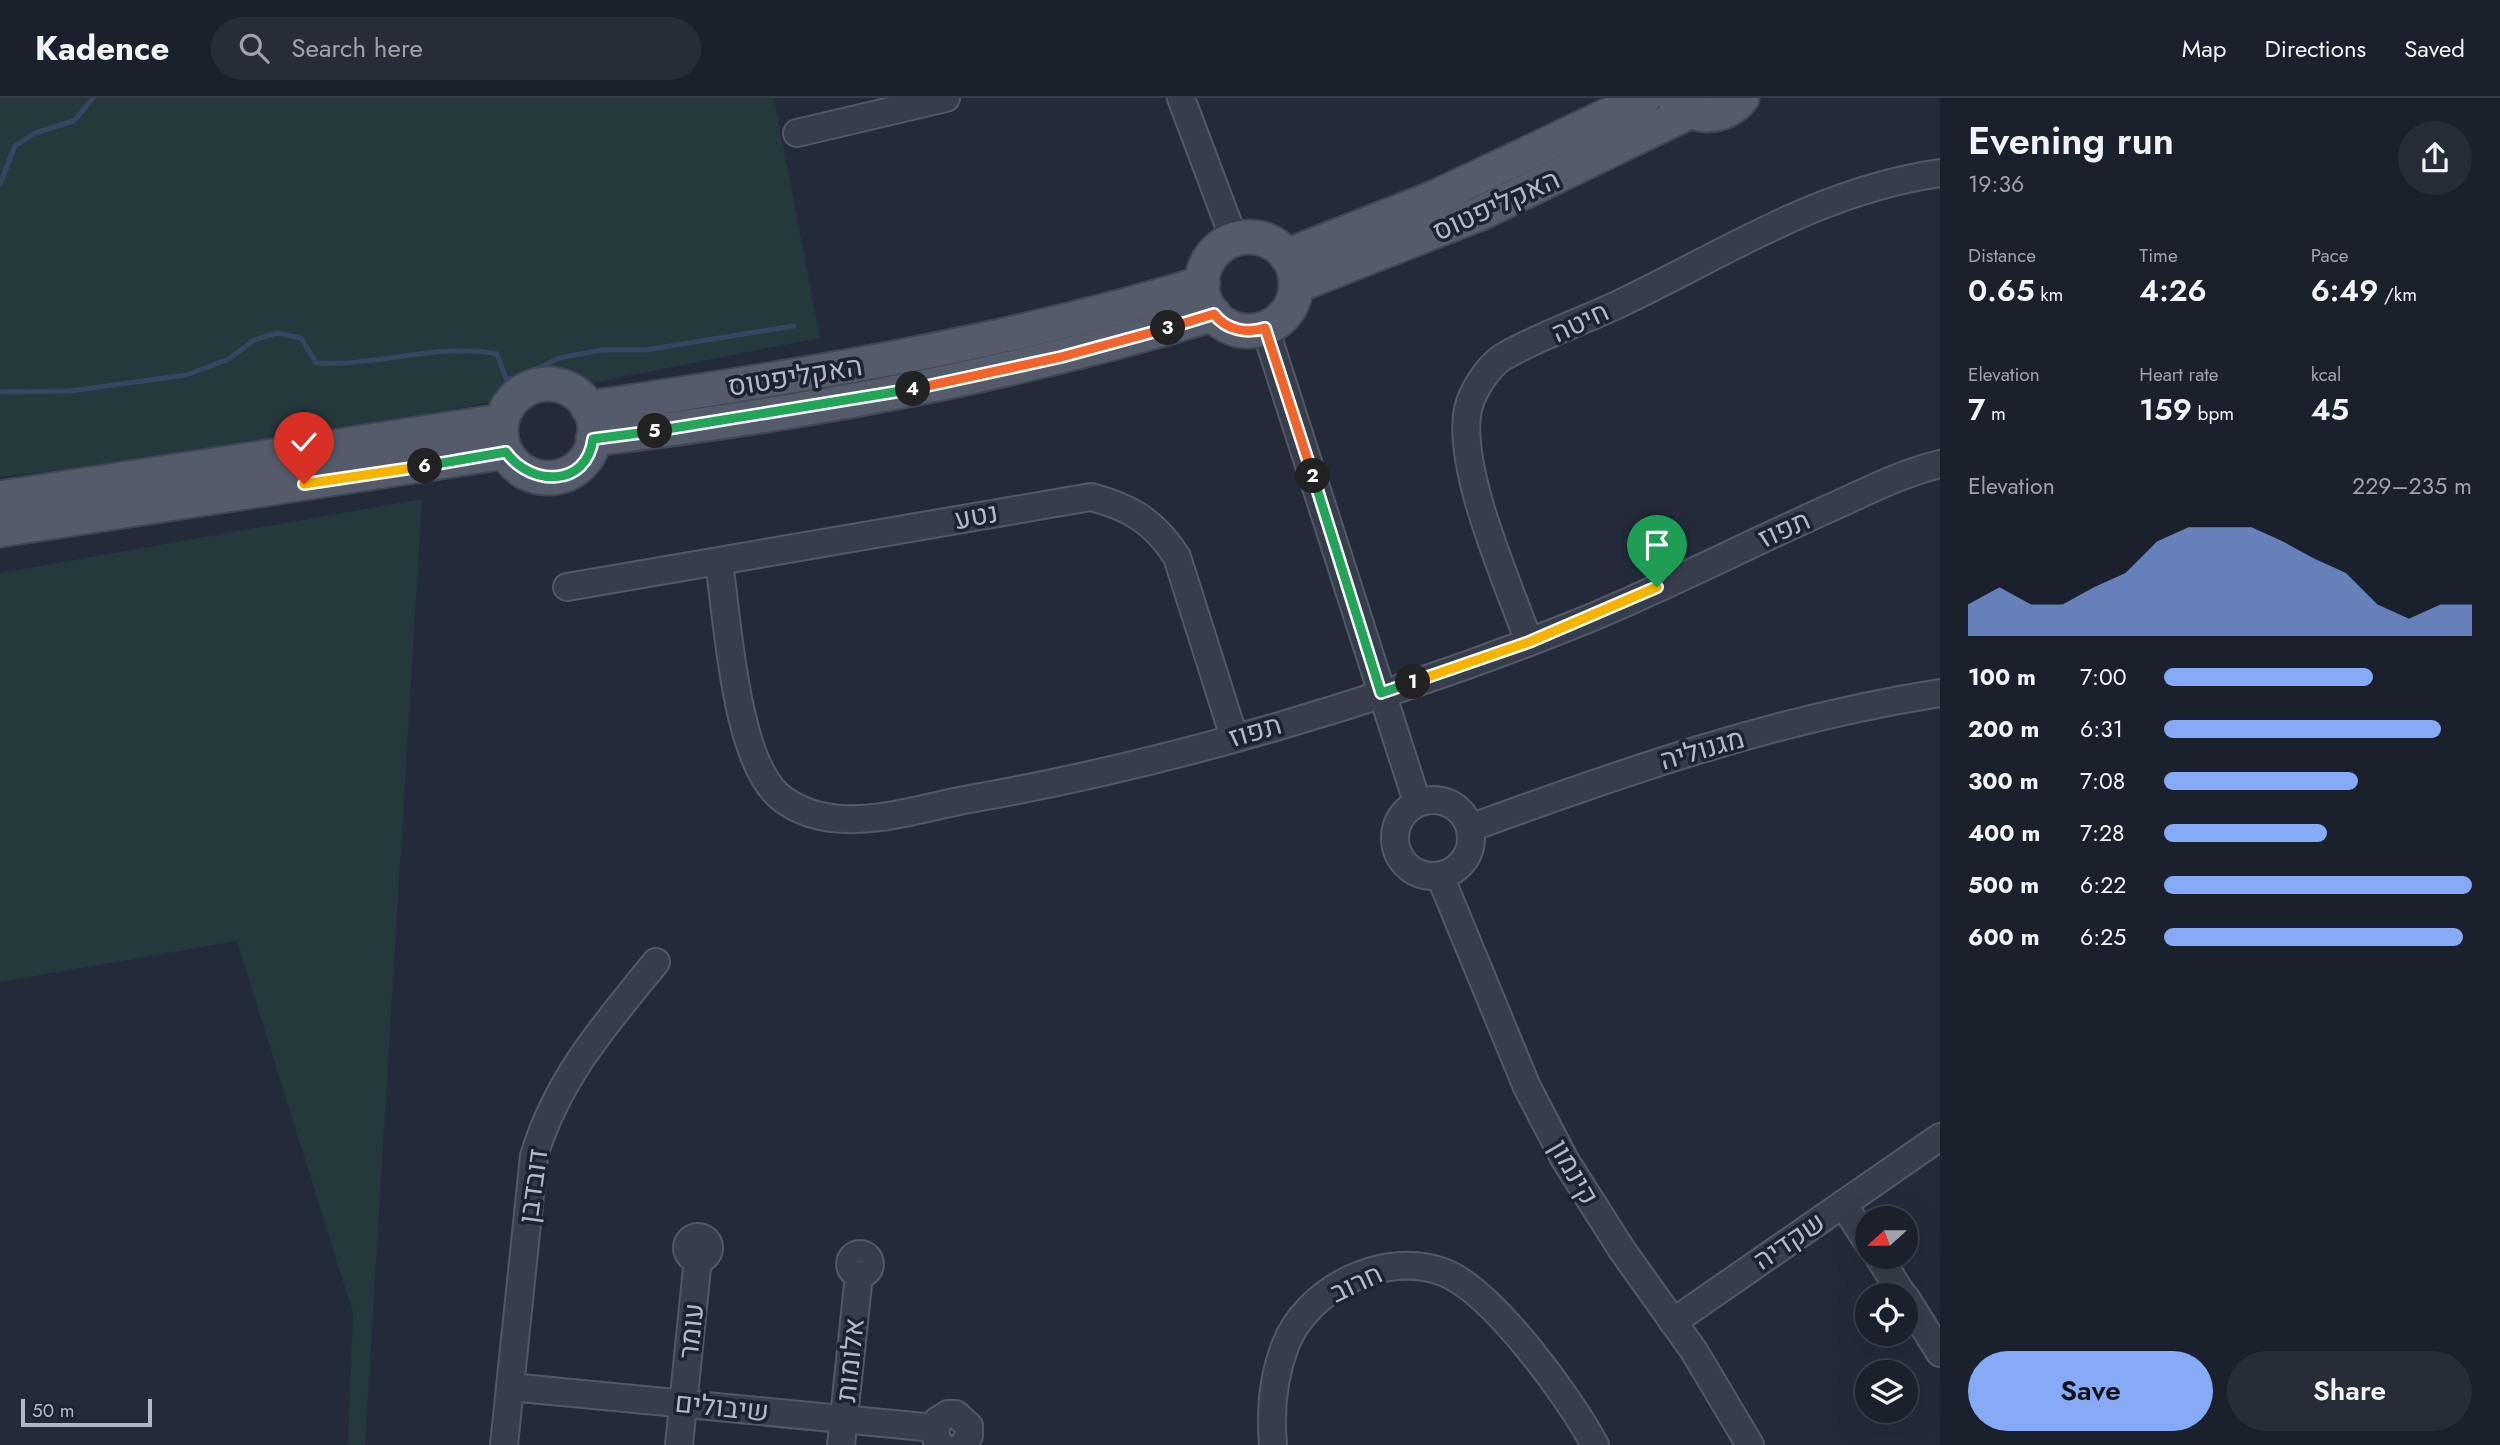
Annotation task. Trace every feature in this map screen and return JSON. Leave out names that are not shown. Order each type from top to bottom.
[{"type":"main road","name":"האקליפטוס","points":[[1291,271],[1644,98]]},
{"type":"main road","points":[[1682,104],[1710,116],[1722,113],[1742,98]]},
{"type":"main road","name":"האקליפטוס","points":[[1291,271],[1482,213],[1682,104]]},
{"type":"main road","points":[[1234,239],[1263,239],[1291,271],[1290,308],[1279,321],[1265,328],[1240,330],[1229,327],[1209,298],[1212,256],[1234,239]]},
{"type":"main road","name":"האקליפטוס","points":[[591,424],[940,351],[1085,317],[1209,298]]},
{"type":"main road","points":[[537,384],[570,389],[591,424],[590,452],[576,468],[552,478],[536,477],[515,465],[503,437],[507,406],[522,391],[537,384]]},
{"type":"main road","points":[[0,498],[503,437]]},
{"type":"main road","points":[[0,530],[503,437]]},
{"type":"street","points":[[797,133],[855,109],[946,98]]},
{"type":"street","points":[[1181,98],[1234,239]]},
{"type":"street","name":"חיטה","points":[[1529,642],[1473,482],[1465,443],[1469,407],[1479,383],[1501,358],[1619,304],[1805,210],[1857,190],[1940,173]]},
{"type":"street","points":[[1265,328],[1417,802]]},
{"type":"street","name":"תפוז","points":[[719,563],[745,732],[753,761],[781,799],[803,811],[834,818],[865,818],[995,795],[1135,764],[1381,693],[1529,642],[1592,617],[1878,487],[1940,464]]},
{"type":"street","name":"נטע","points":[[567,587],[1091,497],[1120,505],[1146,519],[1164,536],[1177,557],[1234,737]]},
{"type":"street","name":"מגנוליה","points":[[1470,828],[1617,775],[1706,747],[1840,712],[1940,694]]},
{"type":"street","points":[[1427,799],[1449,802],[1458,809],[1470,828],[1469,853],[1452,871],[1440,876],[1418,873],[1401,859],[1396,849],[1395,827],[1407,808],[1427,799]]},
{"type":"street","name":"קינמון","points":[[1440,876],[1527,1087],[1565,1160],[1622,1250],[1673,1322],[1750,1445]]},
{"type":"street","name":"דובדבן","points":[[503,1445],[534,1156],[546,1119],[589,1045],[656,962]]},
{"type":"street","name":"שקדיה","points":[[1673,1322],[1940,1137]]},
{"type":"street","points":[[1843,1204],[1855,1222]]},
{"type":"street","name":"עומר","points":[[679,1445],[698,1258]]},
{"type":"street","name":"חרוב","points":[[1273,1445],[1270,1416],[1274,1387],[1285,1344],[1303,1318],[1323,1296],[1357,1276],[1387,1266],[1414,1265],[1443,1272],[1471,1286],[1502,1315],[1584,1424],[1595,1445]]},
{"type":"street","name":"אלומות","points":[[843,1432],[859,1275]]},
{"type":"street","points":[[1918,1318],[1940,1353]]},
{"type":"street","name":"שיבולים","points":[[510,1387],[683,1403],[843,1432],[938,1437]]},
{"type":"street","points":[[938,1437],[937,1422],[948,1414],[962,1416],[969,1429],[963,1445]]},
{"type":"green space","points":[[0,98],[774,98],[820,338],[309,435],[0,477]]},
{"type":"green space","points":[[422,499],[365,1445],[348,1445],[353,1313],[237,941],[0,982],[0,573]]},
{"type":"waterway","points":[[0,184],[15,146],[35,133],[74,121],[93,98]]},
{"type":"waterway","points":[[0,392],[70,391],[186,375],[229,359],[254,340],[277,333],[301,338],[316,363],[362,362],[452,351],[497,354],[506,379],[519,378],[559,358],[602,350],[645,350],[794,326]]},
{"type":"route","points":[[304,484],[506,452],[515,465],[536,477],[552,478],[576,468],[590,452],[593,439],[953,382],[1061,357],[1214,314],[1229,327],[1256,331],[1265,328],[1381,693],[1529,642],[1657,587]]}]
